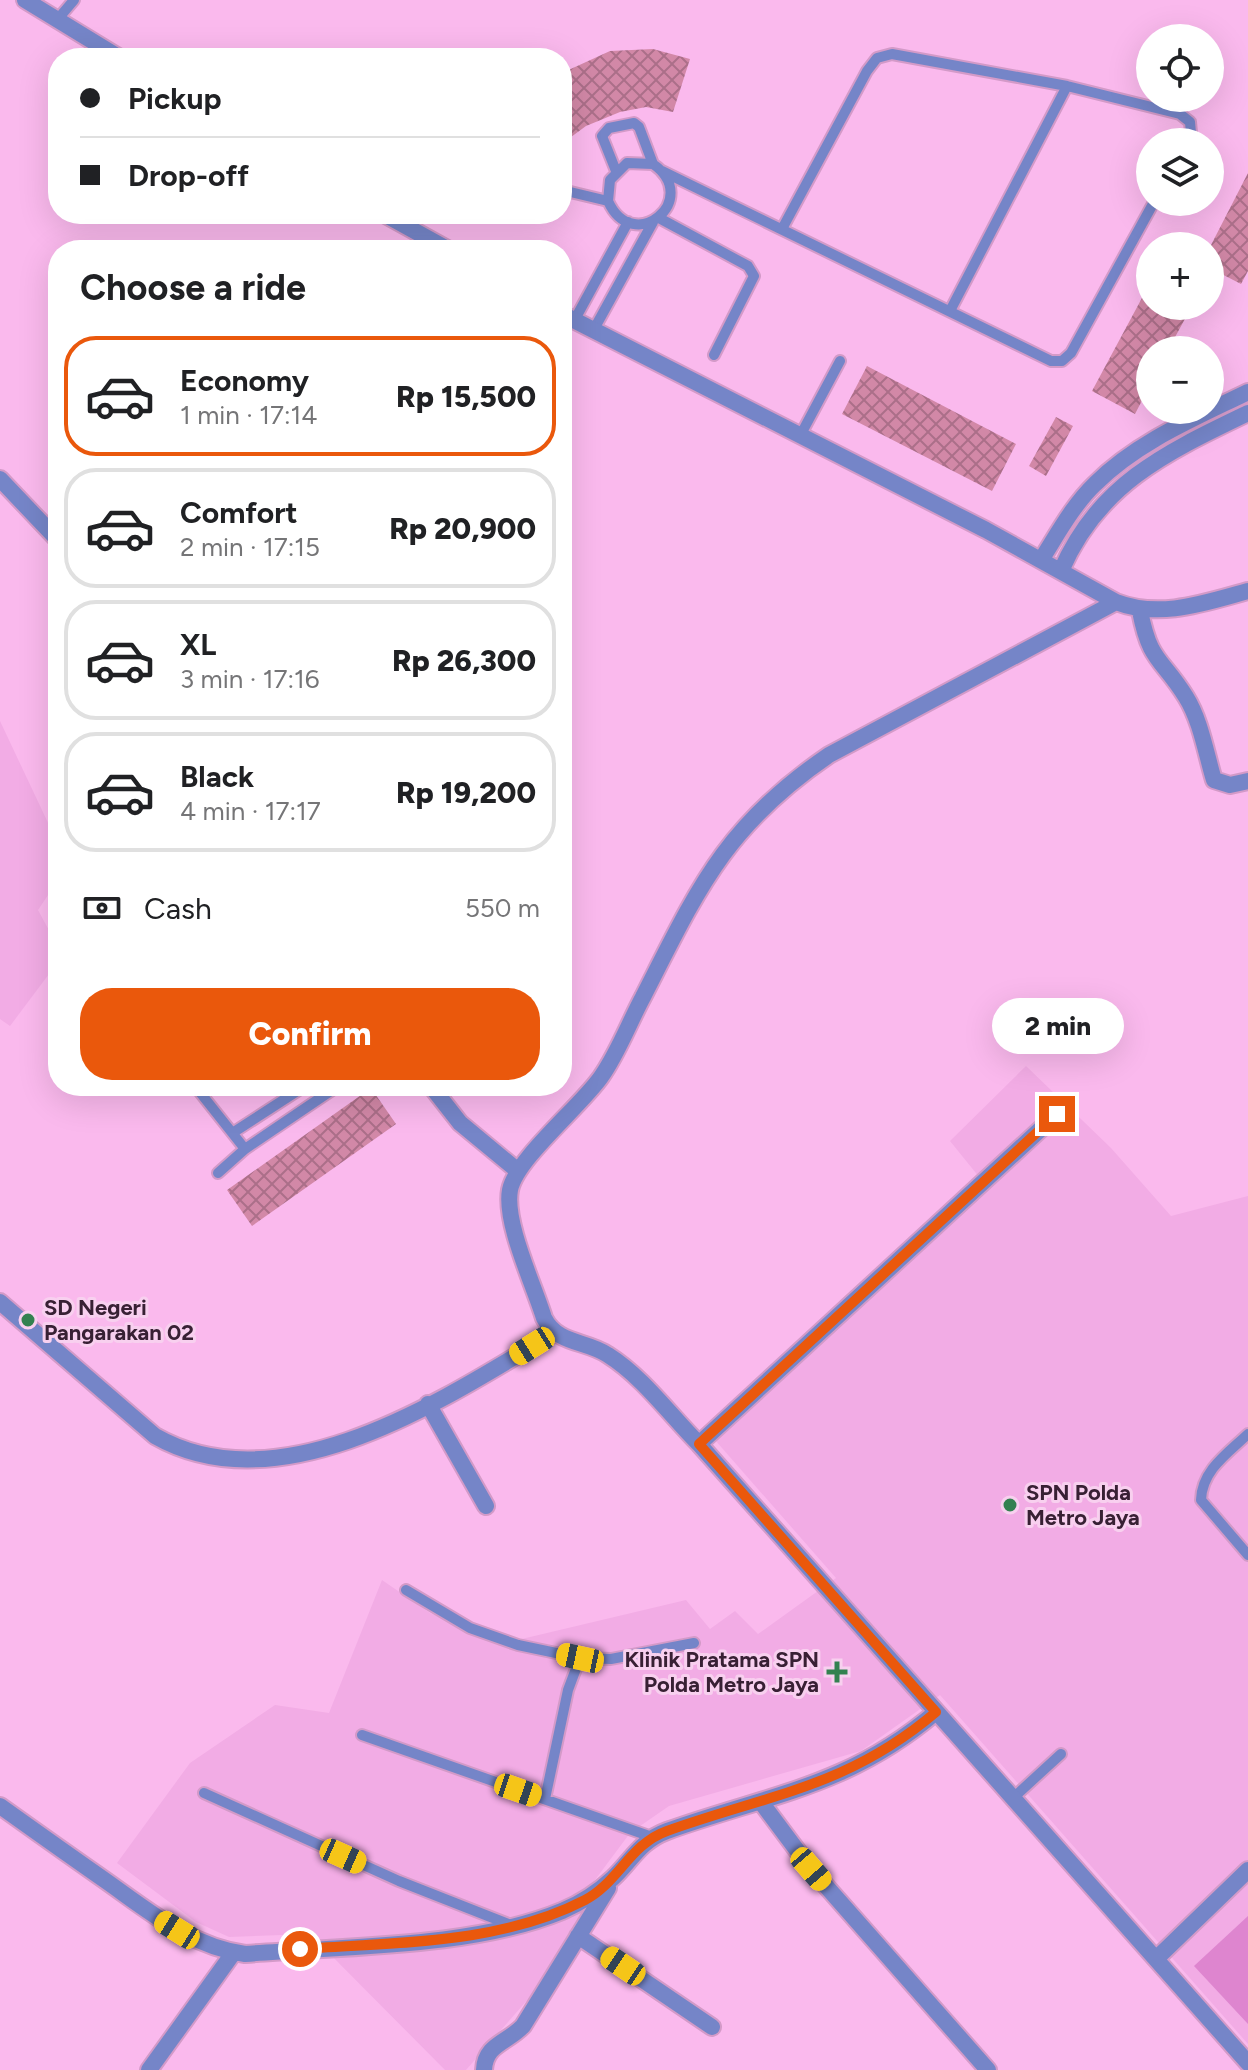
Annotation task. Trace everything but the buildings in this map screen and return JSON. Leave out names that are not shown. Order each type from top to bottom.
[{"type":"street","points":[[25,0],[103,48]]},
{"type":"street","points":[[402,224],[431,240]]},
{"type":"street","points":[[572,320],[1041,560],[1116,602],[1140,611],[1181,608],[1248,591]]},
{"type":"street","points":[[1041,560],[1092,487],[1111,469],[1168,431],[1248,392]]},
{"type":"street","points":[[1061,571],[1072,545],[1105,499],[1122,484],[1177,447],[1248,413]]},
{"type":"street","points":[[0,479],[48,529]]},
{"type":"street","points":[[1116,602],[829,755],[762,806],[736,835],[700,886],[603,1074],[518,1171],[510,1188],[511,1217],[544,1318],[554,1333],[603,1352],[618,1362],[699,1444],[1248,2063]]},
{"type":"street","points":[[1140,611],[1152,655],[1187,698],[1195,715],[1214,780],[1230,785],[1248,781]]},
{"type":"street","points":[[439,1096],[460,1123],[518,1171]]},
{"type":"street","points":[[699,1444],[1057,1114]]},
{"type":"street","points":[[0,1302],[155,1436],[181,1451],[207,1458],[273,1459],[310,1453],[428,1404],[554,1333]]},
{"type":"street","points":[[428,1404],[486,1506]]},
{"type":"street","points":[[484,2070],[484,2058],[492,2047],[515,2035],[523,2026],[615,1876],[633,1853],[652,1837],[852,1769],[908,1735],[936,1712]]},
{"type":"street","points":[[761,1802],[811,1869],[988,2070]]},
{"type":"street","points":[[0,1806],[183,1933],[220,1950],[234,1952],[473,1936],[516,1927],[589,1898],[615,1876]]},
{"type":"street","points":[[1157,1958],[1248,1870]]},
{"type":"street","points":[[578,1936],[712,2027]]},
{"type":"street","points":[[149,2070],[234,1952]]},
{"type":"lane","points":[[57,20],[74,0]]},
{"type":"lane","points":[[782,229],[877,58],[892,54],[1067,86],[1180,114],[1190,122],[1191,128]]},
{"type":"lane","points":[[951,309],[1067,86]]},
{"type":"lane","points":[[593,331],[656,220],[667,208],[671,192],[639,127],[634,123],[609,128],[602,136],[616,171]]},
{"type":"lane","points":[[714,355],[754,276],[748,266],[656,220],[628,222],[612,210],[608,201],[610,180],[627,163],[658,167],[1051,361],[1062,361],[1071,353],[1146,216]]},
{"type":"lane","points":[[572,192],[608,201]]},
{"type":"lane","points":[[572,312],[628,222]]},
{"type":"lane","points":[[800,436],[840,361]]},
{"type":"lane","points":[[203,1096],[245,1149]]},
{"type":"lane","points":[[234,1132],[290,1096]]},
{"type":"lane","points":[[218,1173],[245,1149],[323,1096]]},
{"type":"lane","points":[[1248,1434],[1210,1470],[1202,1485],[1201,1500],[1248,1555]]},
{"type":"lane","points":[[406,1590],[470,1628],[518,1645],[580,1658],[611,1659],[694,1643]]},
{"type":"lane","points":[[545,1799],[568,1690],[580,1658]]},
{"type":"lane","points":[[362,1735],[652,1837]]},
{"type":"lane","points":[[1013,1798],[1061,1754]]},
{"type":"lane","points":[[204,1793],[399,1881],[516,1927]]},
{"type":"shaded area","points":[[0,721],[48,823],[48,895],[38,910],[48,928],[48,975],[10,1026],[0,1019]]},
{"type":"shaded area","name":"SPN Polda Metro Jaya","points":[[1026,1066],[1111,1148],[1171,1216],[1248,1196],[1248,2044],[940,1695],[861,1751],[669,1806],[630,1833],[592,1884],[566,1956],[466,2070],[445,2070],[310,1934],[229,1937],[196,1922],[117,1863],[190,1763],[275,1705],[329,1713],[382,1580],[430,1613],[501,1644],[686,1600],[710,1629],[735,1611],[758,1634],[836,1578],[708,1432],[984,1183],[950,1141]]},
{"type":"shaded area","points":[[1248,1916],[1248,2024],[1194,1966]]},
{"type":"place","name":"SD Negeri Pangarakan 02","points":[[28,1320]]},
{"type":"place","name":"SPN Polda Metro Jaya","points":[[1010,1505]]},
{"type":"place","name":"Klinik Pratama SPN Polda Metro Jaya","points":[[837,1672]]},
{"type":"route","points":[[300,1949],[473,1936],[516,1927],[562,1911],[589,1898],[652,1837],[823,1782],[879,1755],[936,1712],[699,1444],[1057,1114]]}]
